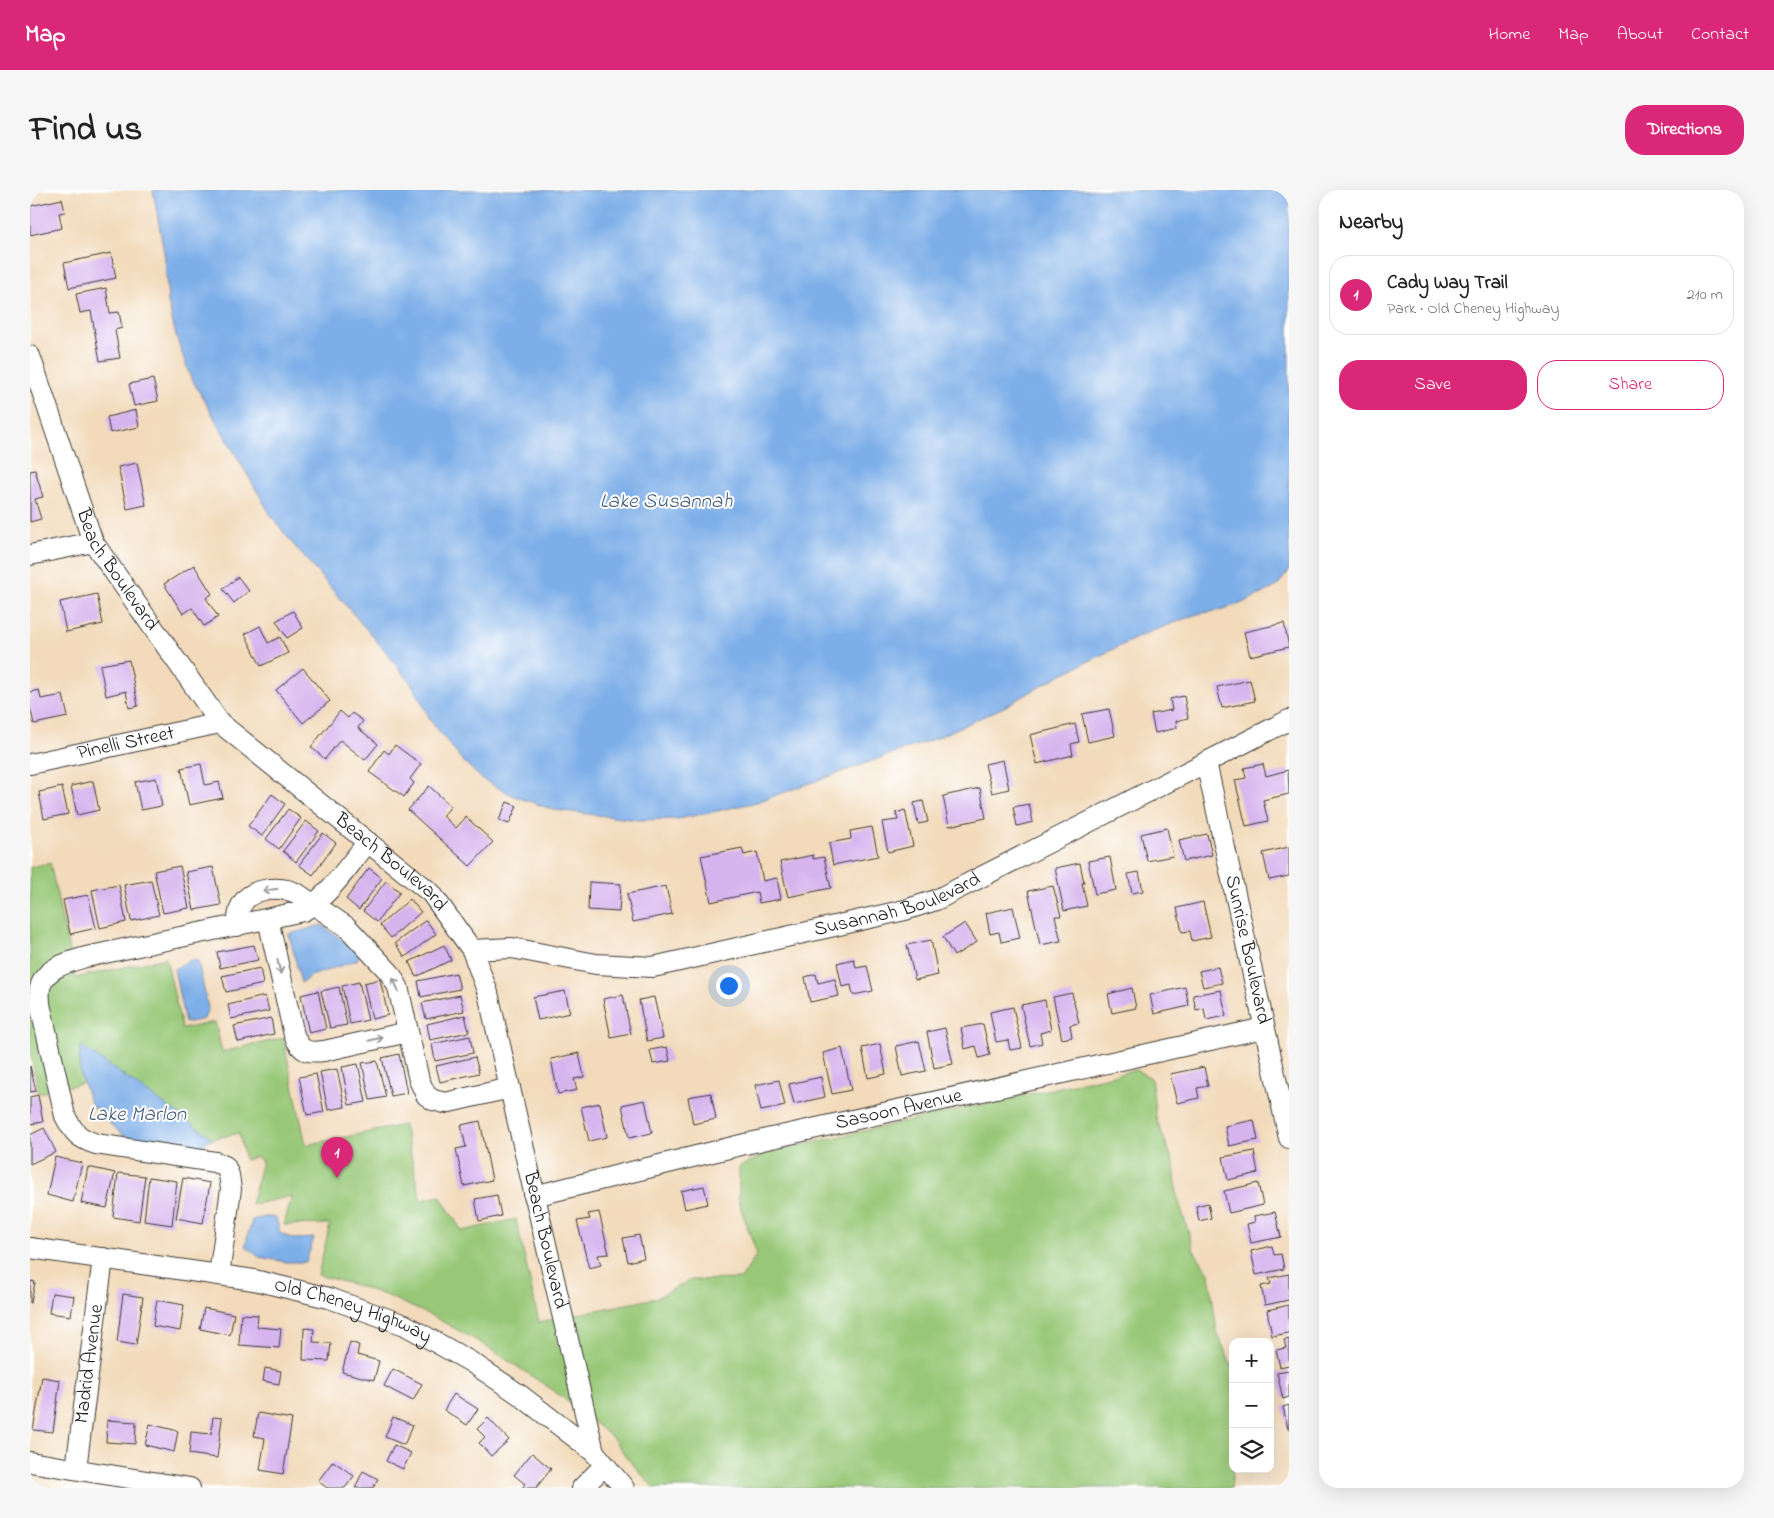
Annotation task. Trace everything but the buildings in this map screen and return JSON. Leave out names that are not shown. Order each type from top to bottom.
[{"type":"street","name":"Beach Boulevard","points":[[30,356],[93,542],[220,723],[431,893],[472,950],[488,994],[534,1196],[599,1459]]},
{"type":"street","points":[[30,555],[93,542]]},
{"type":"street","name":"Susannah Boulevard","points":[[472,950],[512,948],[596,964],[653,967],[905,910],[936,900],[1289,720]]},
{"type":"street","name":"Pinelli Street","points":[[30,764],[220,723]]},
{"type":"street","name":"Sunrise Boulevard","points":[[1206,762],[1289,1138]]},
{"type":"street","points":[[219,1274],[231,1189],[229,1175],[225,1166],[215,1162],[96,1144],[83,1140],[73,1132],[65,1116],[40,1004],[40,986],[49,973],[61,965],[303,911],[314,904],[368,842]]},
{"type":"street","points":[[238,926],[241,906],[247,898],[257,892],[270,889],[290,890],[314,904],[348,927],[390,973],[398,987],[419,1080],[426,1095],[434,1100],[445,1103],[510,1088]]},
{"type":"street","points":[[268,919],[298,1046],[305,1051],[318,1051],[408,1032]]},
{"type":"street","name":"Sasoon Avenue","points":[[534,1196],[745,1144],[1264,1028]]},
{"type":"street","name":"Old Cheney Highway","points":[[30,1248],[254,1280],[329,1298],[405,1325],[471,1362],[520,1395],[599,1459],[624,1488]]},
{"type":"street","name":"Madrid Avenue","points":[[76,1469],[103,1258]]},
{"type":"street","points":[[582,1488],[599,1459]]},
{"type":"street","points":[[30,1462],[190,1488]]},
{"type":"green space","points":[[50,863],[75,978],[166,958],[182,1029],[215,1022],[222,1052],[283,1038],[306,1145],[404,1125],[421,1200],[440,1196],[462,1231],[516,1219],[539,1322],[656,1298],[691,1280],[741,1279],[757,1254],[739,1203],[739,1167],[770,1152],[1136,1070],[1151,1078],[1156,1118],[1174,1164],[1177,1195],[1194,1251],[1209,1273],[1217,1332],[1229,1360],[1229,1473],[1233,1473],[1231,1488],[654,1488],[627,1458],[613,1438],[553,1390],[481,1343],[434,1317],[388,1296],[318,1275],[330,1224],[284,1225],[292,1196],[251,1205],[262,1161],[256,1157],[245,1160],[239,1133],[151,1153],[124,1074],[39,1093],[30,1050],[30,867]]},
{"type":"water","name":"Lake Susannah","points":[[153,190],[1289,190],[1289,571],[1276,587],[1240,604],[1197,614],[1145,634],[1062,674],[1006,706],[934,739],[757,802],[678,819],[639,820],[554,810],[514,796],[482,779],[461,759],[431,721],[413,686],[272,517],[190,376],[176,336],[168,302],[165,258]]},
{"type":"water","points":[[322,925],[360,953],[357,960],[311,976],[301,983],[289,934]]},
{"type":"water","points":[[191,960],[198,961],[208,1008],[204,1019],[185,1023],[174,969]]},
{"type":"water","name":"Lake Marlon","points":[[81,1046],[211,1137],[204,1145],[181,1149],[142,1144],[123,1135],[103,1118],[90,1103],[81,1077],[79,1061]]},
{"type":"water","points":[[276,1217],[280,1233],[293,1239],[314,1238],[306,1262],[286,1262],[259,1257],[245,1246],[252,1220]]},
{"type":"place","name":"Cady Way Trail","points":[[337,1178]]}]
